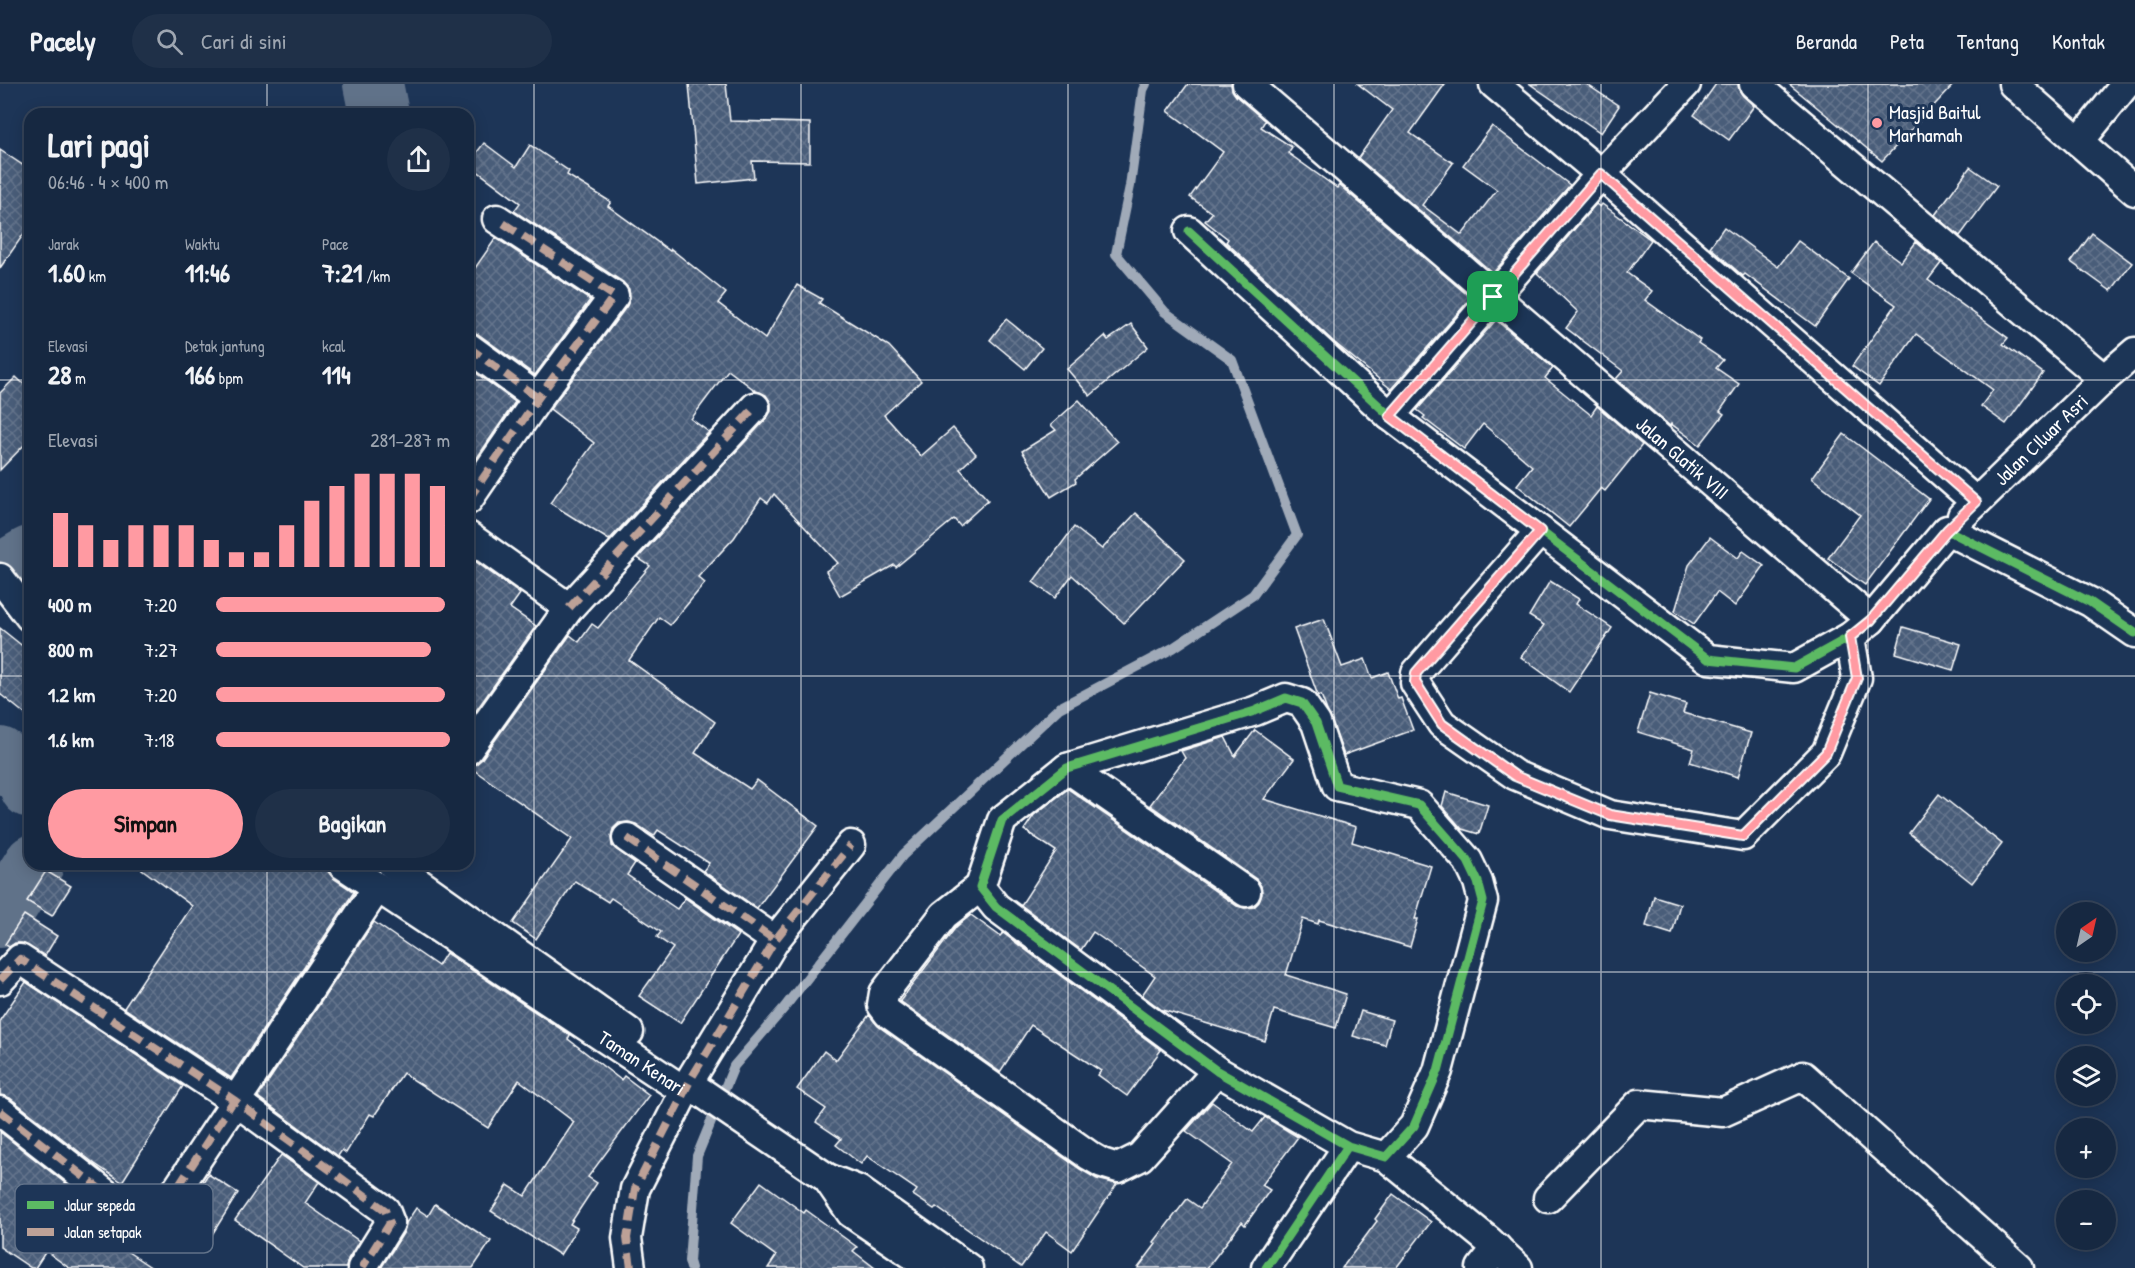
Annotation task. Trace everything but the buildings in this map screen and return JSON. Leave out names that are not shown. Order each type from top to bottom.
[{"type":"street","name":"Jalan Glatik VIII","points":[[1247,84],[1493,297],[1861,629]]},
{"type":"street","points":[[1494,84],[1601,174],[1976,502]]},
{"type":"street","points":[[1390,416],[1601,174],[1686,84]]},
{"type":"street","points":[[1754,84],[2104,379]]},
{"type":"street","points":[[2013,84],[2135,191]]},
{"type":"street","points":[[2079,142],[2126,84]]},
{"type":"street","points":[[474,491],[538,398],[614,296],[497,219]]},
{"type":"street","points":[[1189,231],[1390,416],[1708,659],[1794,668],[1861,629]]},
{"type":"street","points":[[474,351],[538,398]]},
{"type":"street","name":"Jalan CIluar Asri","points":[[1861,629],[1947,530],[2135,352]]},
{"type":"street","points":[[474,742],[569,608],[755,407]]},
{"type":"street","points":[[1947,530],[2090,602],[2135,633]]},
{"type":"street","points":[[1540,531],[1416,673],[1415,682],[1442,724],[1515,776],[1610,815],[1743,836],[1826,753],[1857,678],[1861,629]]},
{"type":"street","points":[[474,540],[569,608]]},
{"type":"street","points":[[1217,1071],[1140,1157],[1118,1168],[1090,1156],[888,1012],[882,1005],[884,993],[944,915],[980,886],[1002,820],[1067,768],[1255,711],[1286,698],[1302,703],[1316,723],[1337,786],[1419,805],[1468,861],[1478,882],[1483,901],[1438,1071],[1414,1126],[1386,1157]]},
{"type":"street","points":[[1067,768],[1246,892]]},
{"type":"street","points":[[627,838],[775,940]]},
{"type":"street","points":[[631,1268],[627,1238],[635,1189],[695,1088],[775,940],[851,845]]},
{"type":"street","name":"Taman Kenari","points":[[351,870],[752,1126],[827,1178],[851,1213],[932,1268]]},
{"type":"street","points":[[401,870],[695,1088]]},
{"type":"street","points":[[980,886],[996,907],[1217,1071],[1348,1146],[1386,1157],[1489,1258],[1518,1268]]},
{"type":"street","points":[[180,1184],[377,888]]},
{"type":"street","points":[[0,980],[20,959],[234,1100],[387,1213],[390,1223],[362,1268]]},
{"type":"street","points":[[1548,1198],[1639,1104],[1723,1112],[1803,1076],[2019,1268]]},
{"type":"street","points":[[0,1111],[93,1184]]},
{"type":"street","points":[[1266,1268],[1348,1146]]},
{"type":"street","points":[[827,1178],[858,1190],[968,1268]]},
{"type":"waterway","points":[[373,84],[378,108]]},
{"type":"waterway","points":[[691,1268],[689,1261],[697,1156],[734,1066],[784,1008],[903,855],[1059,708],[1173,648],[1253,595],[1297,535],[1232,360],[1165,312],[1116,254],[1130,186],[1143,90],[1146,84]]},
{"type":"waterway","points":[[0,574],[24,560]]},
{"type":"waterway","points":[[0,757],[24,776]]},
{"type":"waterway","points":[[0,918],[30,870]]},
{"type":"marked path","points":[[474,491],[538,398],[614,296],[497,219]]},
{"type":"marked path","points":[[474,351],[538,398]]},
{"type":"marked path","points":[[569,608],[755,407]]},
{"type":"marked path","points":[[1540,531],[1416,673],[1415,683],[1442,724],[1515,775],[1610,815],[1743,836],[1826,753],[1857,678],[1850,637]]},
{"type":"marked path","points":[[627,838],[775,940]]},
{"type":"marked path","points":[[631,1268],[627,1238],[635,1189],[692,1077],[775,940],[851,845]]},
{"type":"marked path","points":[[0,980],[20,959],[234,1100],[385,1210],[390,1223],[362,1268]]},
{"type":"marked path","points":[[180,1184],[234,1100]]},
{"type":"marked path","points":[[0,1111],[93,1184]]},
{"type":"cycle path","points":[[1189,231],[1390,416],[1708,659],[1794,668],[1850,637],[1871,620],[1947,530],[2090,602],[2135,633]]},
{"type":"cycle path","points":[[1266,1268],[1348,1146],[1217,1071],[996,907],[980,887],[1002,820],[1067,768],[1255,711],[1286,698],[1302,703],[1316,723],[1337,786],[1419,805],[1468,861],[1478,882],[1483,901],[1438,1071],[1414,1126],[1386,1157],[1348,1146]]},
{"type":"place","name":"Masjid Baitul Marhamah","points":[[1877,123]]},
{"type":"route","points":[[1601,174],[1976,502],[1947,530],[1871,620],[1850,637],[1857,678],[1826,753],[1743,836],[1610,815],[1515,776],[1442,724],[1424,700],[1414,680],[1416,673],[1540,531],[1390,416],[1493,297],[1601,174]]}]
